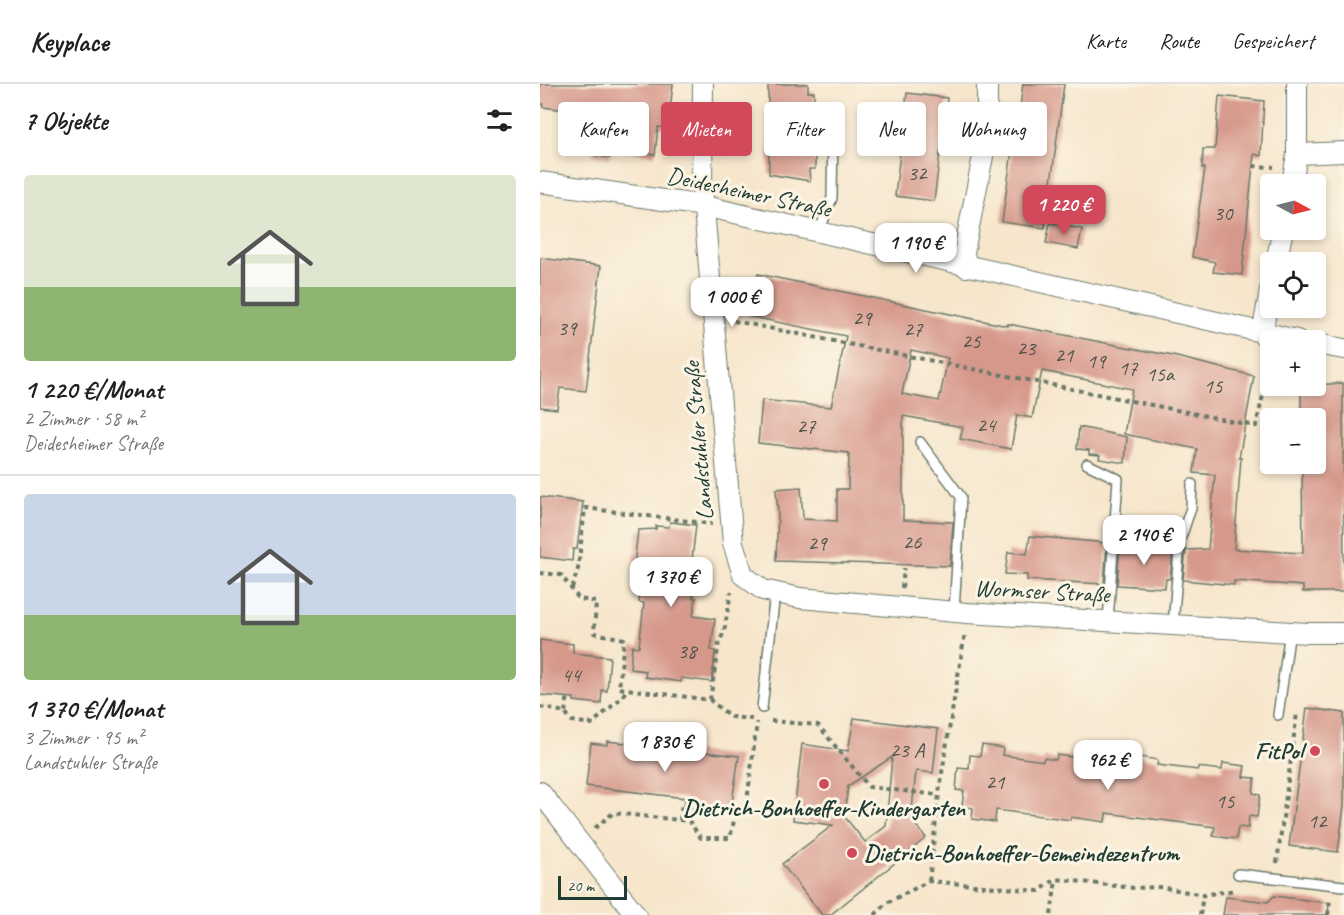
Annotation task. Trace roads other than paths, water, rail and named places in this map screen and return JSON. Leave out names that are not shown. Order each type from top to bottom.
[{"type":"street","name":"Landstuhler Straße","points":[[703,84],[702,186],[712,316],[733,543],[743,575]]},
{"type":"street","points":[[966,267],[964,252],[987,136],[987,84]]},
{"type":"street","points":[[1294,174],[1297,154],[1297,84]]},
{"type":"street","points":[[1297,154],[1344,152]]},
{"type":"street","name":"Deidesheimer Straße","points":[[540,182],[704,206],[1260,334]]},
{"type":"street","points":[[1326,346],[1344,349]]},
{"type":"street","name":"Wormser Straße","points":[[743,575],[763,590],[800,598],[960,612],[1344,633]]},
{"type":"street","points":[[540,792],[636,915]]},
{"type":"lane","points":[[819,232],[832,198],[833,156]]},
{"type":"lane","points":[[920,442],[961,497],[960,612]]},
{"type":"lane","points":[[1087,464],[1118,479],[1108,621]]},
{"type":"lane","points":[[1173,625],[1180,540],[1191,508],[1192,484]]},
{"type":"lane","points":[[762,708],[775,593]]},
{"type":"lane","points":[[1278,715],[1290,631]]},
{"type":"lane","points":[[1238,874],[1344,886]]},
{"type":"place","name":"FitPol","points":[[1315,751]]},
{"type":"place","name":"Dietrich-Bonhoeffer-Kindergarten","points":[[824,784]]},
{"type":"place","name":"Dietrich-Bonhoeffer-Gemeindezentrum","points":[[852,853]]}]
